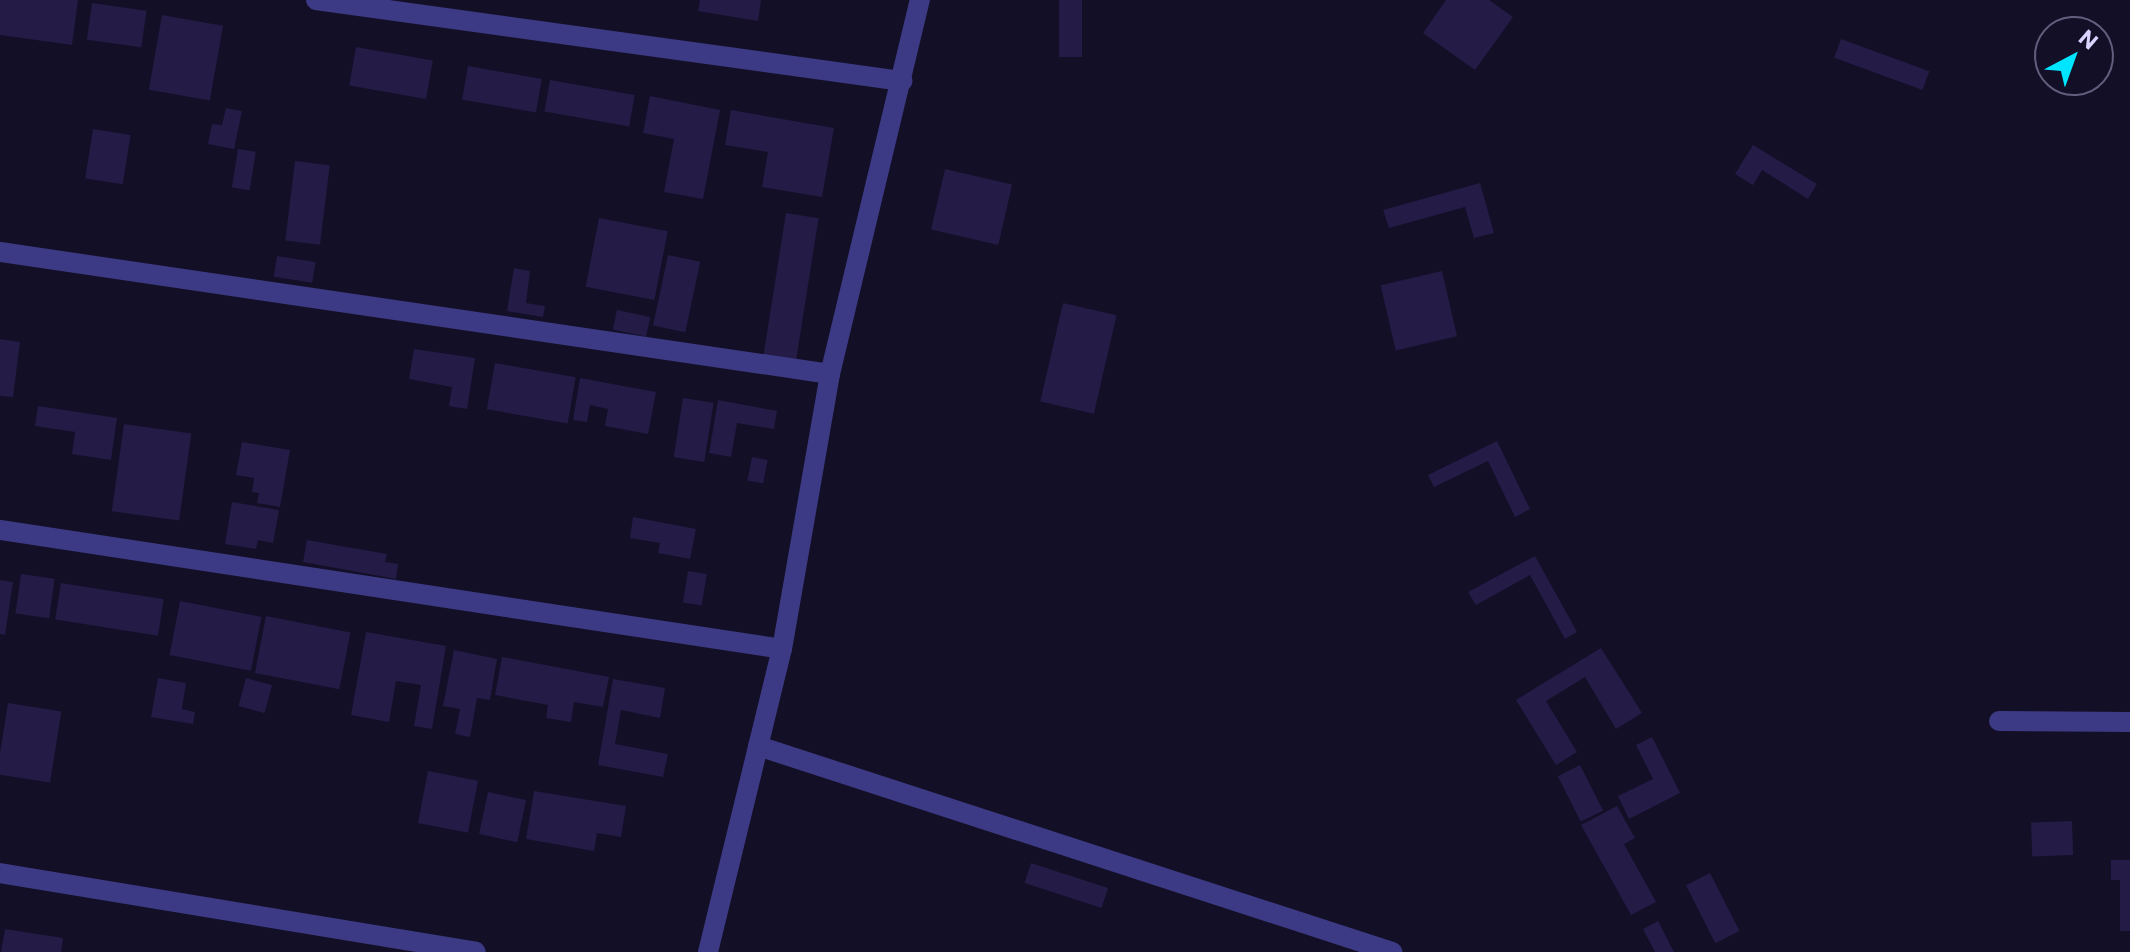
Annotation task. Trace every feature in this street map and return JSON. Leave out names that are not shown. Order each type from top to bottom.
[{"type":"street","points":[[316,0],[902,81]]},
{"type":"street","points":[[708,952],[782,649],[830,374],[920,0]]},
{"type":"street","points":[[0,252],[830,374]]},
{"type":"street","points":[[0,530],[782,649]]},
{"type":"street","points":[[1999,721],[2130,722]]},
{"type":"street","points":[[758,746],[1392,952]]},
{"type":"street","points":[[0,873],[475,952]]},
{"type":"building","points":[[0,0],[78,0],[72,45],[0,35]]},
{"type":"building","points":[[700,0],[761,0],[758,21],[698,11]]},
{"type":"building","points":[[1059,0],[1082,0],[1082,57],[1059,57]]},
{"type":"building","points":[[1446,0],[1489,0],[1513,17],[1475,70],[1423,33]]},
{"type":"building","points":[[92,3],[146,11],[141,47],[87,40]]},
{"type":"building","points":[[162,15],[223,26],[210,101],[149,90]]},
{"type":"building","points":[[1841,39],[1929,71],[1922,90],[1834,58]]},
{"type":"building","points":[[356,47],[433,61],[426,99],[349,85]]},
{"type":"building","points":[[468,66],[542,79],[536,113],[462,99]]},
{"type":"building","points":[[550,80],[635,95],[629,126],[544,112]]},
{"type":"building","points":[[650,96],[720,110],[703,199],[664,192],[674,139],[643,133]]},
{"type":"building","points":[[226,108],[242,111],[234,149],[208,144],[212,124],[222,125]]},
{"type":"building","points":[[731,110],[834,128],[822,197],[762,187],[768,152],[725,145]]},
{"type":"building","points":[[93,129],[131,135],[123,184],[85,178]]},
{"type":"building","points":[[1753,145],[1817,184],[1808,199],[1762,170],[1753,185],[1735,174]]},
{"type":"building","points":[[238,149],[256,152],[250,190],[232,188]]},
{"type":"building","points":[[295,161],[330,165],[320,245],[285,240]]},
{"type":"building","points":[[945,169],[1012,185],[998,245],[931,229]]},
{"type":"building","points":[[1480,183],[1494,233],[1474,238],[1465,207],[1389,228],[1383,210]]},
{"type":"building","points":[[786,213],[819,218],[796,363],[763,358]]},
{"type":"building","points":[[599,218],[668,231],[654,300],[586,287]]},
{"type":"building","points":[[668,255],[700,262],[685,332],[653,325]]},
{"type":"building","points":[[277,256],[316,262],[312,283],[274,277]]},
{"type":"building","points":[[514,268],[530,271],[526,303],[545,306],[543,317],[507,311]]},
{"type":"building","points":[[1442,271],[1457,336],[1396,350],[1381,285]]},
{"type":"building","points":[[1063,303],[1117,315],[1094,414],[1040,401]]},
{"type":"building","points":[[617,310],[650,317],[646,337],[613,330]]},
{"type":"building","points":[[0,339],[20,342],[13,397],[0,396]]},
{"type":"building","points":[[414,349],[475,358],[467,409],[449,406],[452,387],[409,379]]},
{"type":"building","points":[[495,363],[576,377],[568,424],[487,409]]},
{"type":"building","points":[[580,378],[656,392],[648,434],[605,426],[608,409],[590,405],[587,422],[573,420]]},
{"type":"building","points":[[683,398],[714,403],[704,462],[674,457]]},
{"type":"building","points":[[718,400],[777,411],[774,429],[737,423],[731,457],[709,453]]},
{"type":"building","points":[[38,406],[117,418],[111,460],[72,454],[75,432],[35,426]]},
{"type":"building","points":[[124,424],[191,433],[179,521],[112,511]]},
{"type":"building","points":[[1497,441],[1530,509],[1515,517],[1488,461],[1434,487],[1428,475]]},
{"type":"building","points":[[242,442],[290,450],[280,507],[257,503],[259,493],[252,492],[254,478],[236,475]]},
{"type":"building","points":[[752,457],[768,460],[763,484],[747,481]]},
{"type":"building","points":[[232,502],[279,510],[273,543],[258,540],[256,549],[225,544]]},
{"type":"building","points":[[633,517],[696,529],[690,559],[658,553],[660,543],[630,538]]},
{"type":"building","points":[[307,540],[387,554],[385,562],[398,564],[396,579],[303,562]]},
{"type":"building","points":[[1535,556],[1577,632],[1565,639],[1530,575],[1476,605],[1468,592]]},
{"type":"building","points":[[688,571],[707,574],[702,606],[683,603]]},
{"type":"building","points":[[21,574],[55,579],[49,618],[15,614]]},
{"type":"building","points":[[0,580],[13,582],[5,635],[0,634]]},
{"type":"building","points":[[61,583],[164,599],[158,636],[55,620]]},
{"type":"building","points":[[180,601],[261,617],[251,671],[170,655]]},
{"type":"building","points":[[266,616],[350,632],[339,689],[255,673]]},
{"type":"building","points":[[366,632],[446,646],[432,729],[414,726],[421,685],[396,681],[389,722],[351,715]]},
{"type":"building","points":[[1601,648],[1642,713],[1616,729],[1585,677],[1546,701],[1577,752],[1556,765],[1516,700]]},
{"type":"building","points":[[454,650],[497,659],[490,700],[477,698],[470,737],[455,734],[460,709],[443,706]]},
{"type":"building","points":[[502,657],[609,677],[603,707],[574,702],[571,722],[546,718],[548,705],[495,695]]},
{"type":"building","points":[[158,678],[186,683],[182,709],[195,712],[193,724],[151,717]]},
{"type":"building","points":[[246,678],[272,685],[265,713],[238,706]]},
{"type":"building","points":[[613,679],[665,688],[660,718],[621,710],[615,744],[668,754],[663,777],[598,765]]},
{"type":"building","points":[[8,703],[61,711],[50,783],[0,775]]},
{"type":"building","points":[[1652,737],[1680,793],[1629,819],[1618,796],[1653,779],[1636,745]]},
{"type":"building","points":[[1580,765],[1603,810],[1581,822],[1558,776]]},
{"type":"building","points":[[428,771],[478,781],[468,833],[418,823]]},
{"type":"building","points":[[534,791],[626,806],[621,837],[597,833],[594,851],[526,839]]},
{"type":"building","points":[[488,792],[526,800],[517,842],[479,834]]},
{"type":"building","points":[[1617,806],[1635,838],[1624,844],[1656,902],[1631,915],[1581,825]]},
{"type":"building","points":[[2072,821],[2073,855],[2032,856],[2031,822]]},
{"type":"building","points":[[2111,860],[2130,860],[2130,931],[2120,931],[2120,880],[2111,880]]},
{"type":"building","points":[[1031,863],[1108,888],[1102,908],[1025,883]]},
{"type":"building","points":[[1710,873],[1740,931],[1715,943],[1686,885]]},
{"type":"building","points":[[1658,921],[1674,952],[1655,952],[1643,929]]},
{"type":"building","points":[[5,929],[63,938],[61,952],[1,952]]}]
